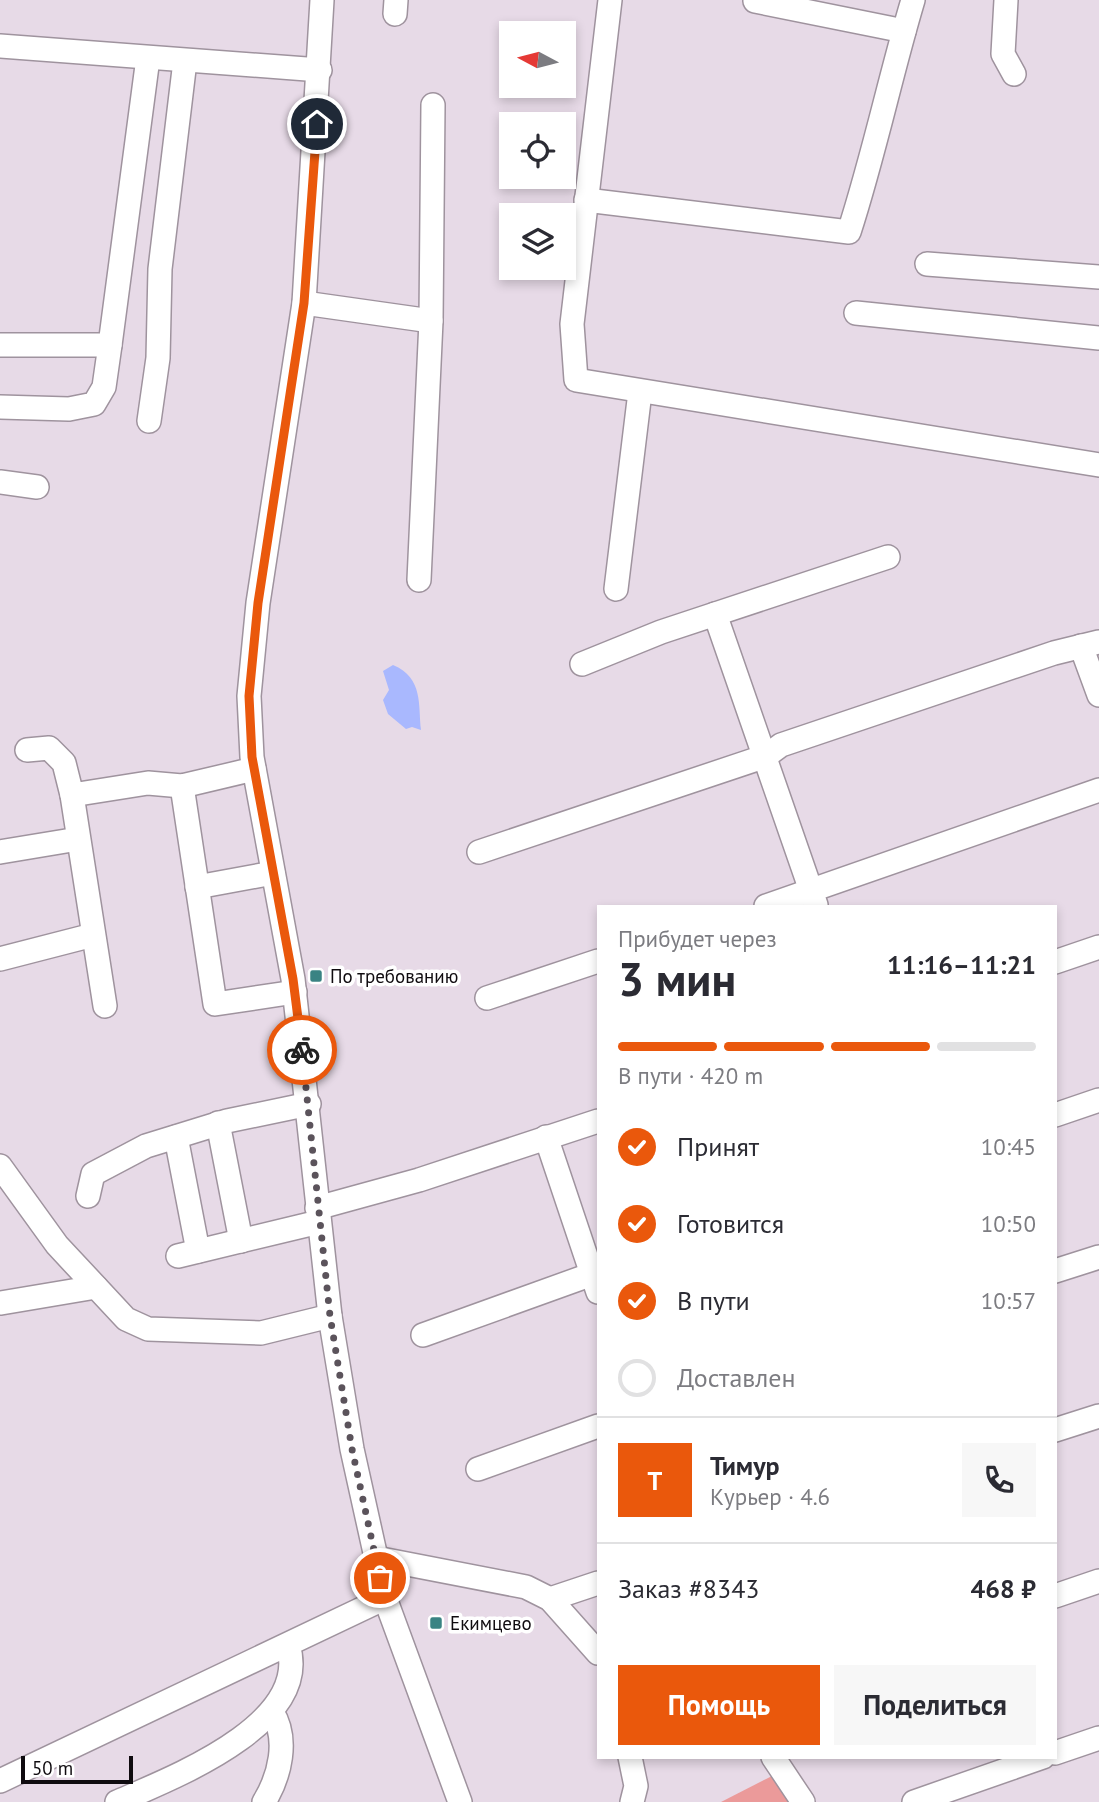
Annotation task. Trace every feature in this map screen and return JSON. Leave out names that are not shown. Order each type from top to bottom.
[{"type":"street","points":[[323,0],[304,303],[252,657],[249,696],[254,769],[295,992],[330,1316],[352,1449],[385,1598],[460,1802]]},
{"type":"street","points":[[610,0],[572,324],[576,380],[1099,465]]},
{"type":"street","points":[[586,200],[849,232],[869,172],[883,103],[913,0]]},
{"type":"street","points":[[1006,0],[1003,54],[1014,74]]},
{"type":"street","points":[[755,1],[904,31]]},
{"type":"street","points":[[0,46],[320,70]]},
{"type":"street","points":[[0,407],[69,409],[94,404],[104,387],[148,58]]},
{"type":"street","points":[[149,421],[158,358],[160,269],[185,61]]},
{"type":"street","points":[[419,580],[431,321],[433,105]]},
{"type":"street","points":[[927,264],[1099,277]]},
{"type":"street","points":[[304,303],[431,321]]},
{"type":"street","points":[[856,313],[1099,338]]},
{"type":"street","points":[[0,345],[110,345]]},
{"type":"street","points":[[616,589],[640,392]]},
{"type":"street","points":[[0,482],[37,487]]},
{"type":"street","points":[[582,664],[661,632],[888,557]]},
{"type":"street","points":[[715,614],[814,900]]},
{"type":"street","points":[[479,852],[766,756],[780,745],[1090,644],[1099,695]]},
{"type":"street","points":[[27,750],[49,748],[64,763],[72,795],[104,1006]]},
{"type":"street","points":[[72,795],[148,783],[182,786],[254,769]]},
{"type":"street","points":[[182,786],[215,1004],[295,992]]},
{"type":"street","points":[[774,905],[814,900],[827,883],[1099,790]]},
{"type":"street","points":[[0,852],[78,839]]},
{"type":"street","points":[[197,887],[274,873]]},
{"type":"street","points":[[0,959],[93,935]]},
{"type":"street","points":[[1057,961],[1099,947]]},
{"type":"street","points":[[487,998],[597,961]]},
{"type":"street","points":[[1057,1114],[1099,1100]]},
{"type":"street","points":[[88,1196],[93,1174],[146,1146],[218,1123],[309,1104]]},
{"type":"street","points":[[176,1137],[188,1253],[241,1241],[597,1121]]},
{"type":"street","points":[[218,1123],[241,1241]]},
{"type":"street","points":[[423,1335],[596,1279],[546,1137]]},
{"type":"street","points":[[0,1166],[8,1190],[57,1245],[126,1319],[148,1329],[261,1334],[330,1316]]},
{"type":"street","points":[[1057,1270],[1099,1257]]},
{"type":"street","points":[[1,1303],[96,1287]]},
{"type":"street","points":[[1057,1429],[1099,1416]]},
{"type":"street","points":[[478,1469],[597,1426]]},
{"type":"street","points":[[376,1558],[526,1587],[550,1599],[597,1653]]},
{"type":"street","points":[[1057,1595],[1099,1581]]},
{"type":"street","points":[[550,1599],[597,1583]]},
{"type":"street","points":[[0,1782],[385,1598]]},
{"type":"street","points":[[117,1802],[204,1763],[272,1712],[291,1671],[293,1661],[288,1644]]},
{"type":"street","points":[[264,1802],[273,1787],[282,1743],[279,1723],[272,1712]]},
{"type":"street","points":[[1057,1752],[1099,1738]]},
{"type":"street","points":[[630,1759],[635,1786],[632,1802]]},
{"type":"street","points":[[775,1759],[803,1802]]},
{"type":"street","points":[[914,1802],[1037,1759]]},
{"type":"shaded area","points":[[772,1776],[789,1802],[721,1802]]},
{"type":"water","points":[[393,665],[410,677],[415,685],[421,730],[412,727],[406,729],[388,714],[383,700],[389,690],[383,671]]},
{"type":"way so far","points":[[302,1050],[330,1316],[352,1449],[380,1578]]},
{"type":"place","name":"По требованию","points":[[316,976]]},
{"type":"place","name":"Екимцево","points":[[436,1623]]},
{"type":"route","points":[[302,1050],[293,979],[252,757],[249,696],[258,603],[304,303],[317,124]]}]
